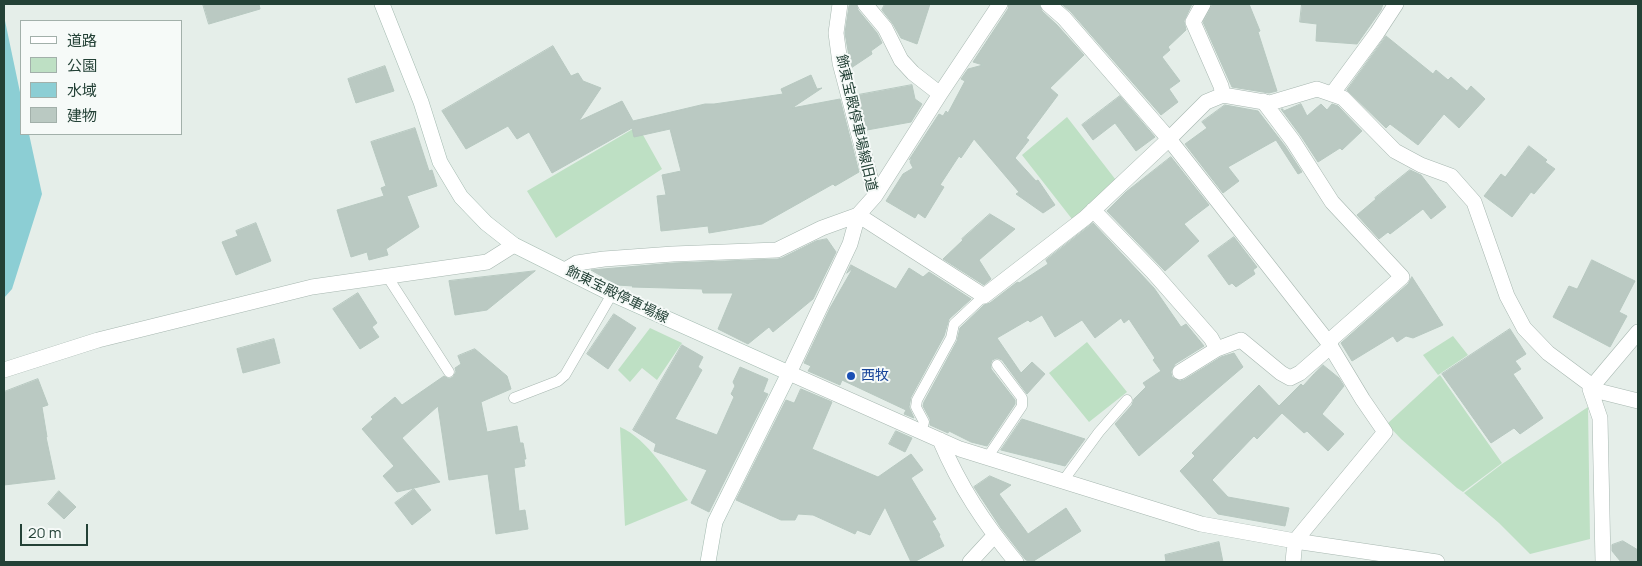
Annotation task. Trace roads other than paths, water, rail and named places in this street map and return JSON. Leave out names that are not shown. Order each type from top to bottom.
[{"type":"street","name":"飾東宝殿停車場線","points":[[382,4],[421,102],[440,162],[461,197],[486,223],[514,245],[612,294],[960,449],[1201,524],[1295,541],[1437,562]]},
{"type":"street","name":"飾東宝殿停車場線旧道","points":[[789,373],[850,244],[858,215],[875,196],[840,63],[836,33],[840,4]]},
{"type":"street","points":[[864,4],[886,28],[901,60],[912,73],[940,94]]},
{"type":"street","points":[[875,196],[1000,4]]},
{"type":"street","points":[[1048,4],[1064,18],[1169,139],[1329,344],[1385,432],[1295,541],[1293,562]]},
{"type":"street","points":[[1203,4],[1193,22],[1221,86],[1222,95]]},
{"type":"street","points":[[1332,94],[1396,4]]},
{"type":"street","points":[[565,270],[577,263],[604,259],[777,250],[822,228],[858,215],[984,296],[1085,218],[1206,102],[1222,95],[1270,103],[1317,89],[1344,98],[1395,151],[1421,165],[1451,176],[1474,202],[1507,296],[1524,328],[1548,353],[1591,385],[1590,390],[1600,418],[1602,562]]},
{"type":"street","points":[[1180,372],[1217,349],[1241,340],[1280,374],[1290,378],[1300,373],[1402,277],[1332,202],[1276,117],[1263,101]]},
{"type":"street","points":[[1093,210],[1154,272],[1211,338],[1217,349]]},
{"type":"street","points":[[4,370],[98,340],[312,287],[487,262],[514,245]]},
{"type":"street","points":[[1590,390],[1638,332]]},
{"type":"street","points":[[708,562],[715,522],[789,373]]},
{"type":"street","points":[[1590,390],[1638,401]]},
{"type":"street","points":[[940,440],[950,465],[968,497],[994,536],[1016,562]]},
{"type":"street","points":[[970,562],[994,536]]},
{"type":"lane","points":[[387,276],[449,372]]},
{"type":"lane","points":[[514,398],[558,381],[565,375],[612,294]]},
{"type":"lane","points":[[921,432],[924,422],[916,407],[917,400],[951,338],[954,324],[984,296]]},
{"type":"lane","points":[[987,458],[1022,406],[1022,398],[997,365]]},
{"type":"lane","points":[[1063,481],[1098,432],[1127,400]]},
{"type":"water","points":[[4,16],[20,92],[20,135],[29,135],[42,194],[12,289],[4,298]]},
{"type":"place","name":"西牧","points":[[851,376]]}]
